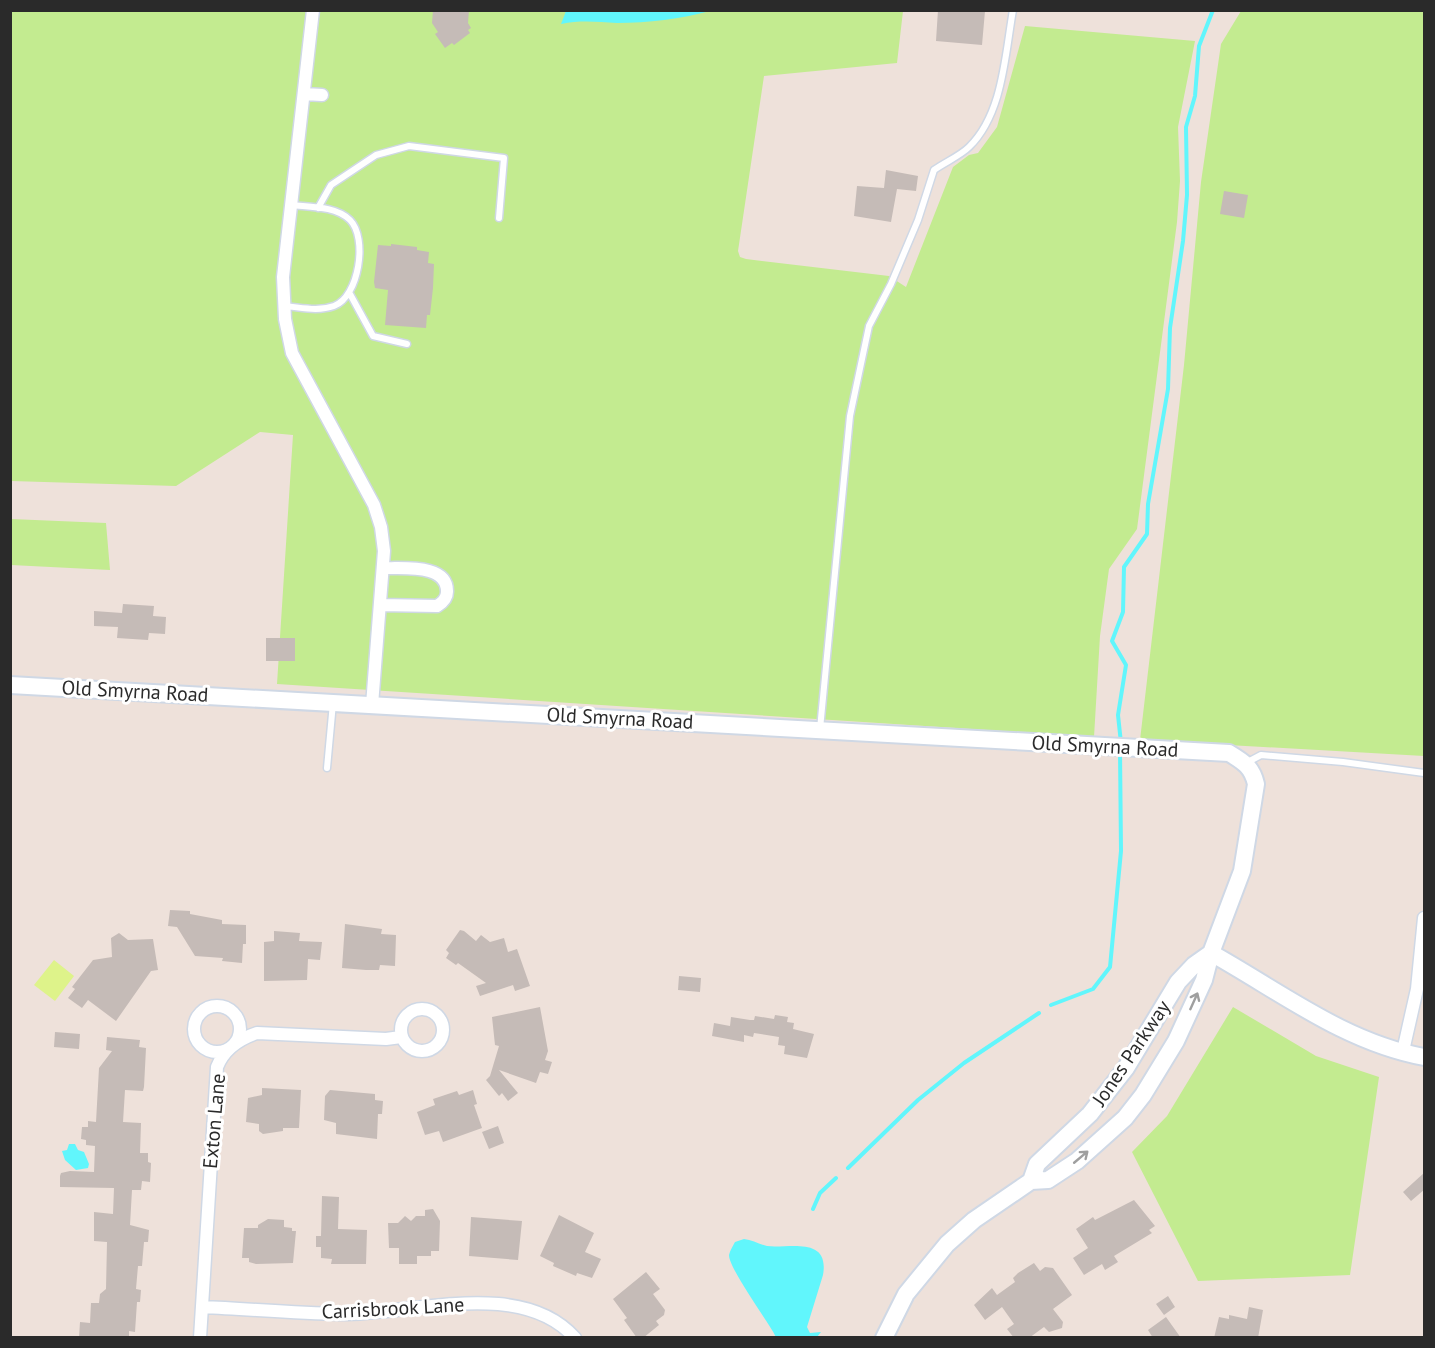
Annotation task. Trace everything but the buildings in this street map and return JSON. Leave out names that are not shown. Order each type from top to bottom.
[{"type":"street","points":[[314,10],[283,277],[283,306],[286,332],[295,360],[378,516],[383,538],[384,568],[372,705]]},
{"type":"street","points":[[304,94],[322,95]]},
{"type":"street","points":[[380,604],[437,606],[445,600],[447,593],[444,580],[434,572],[384,568]]},
{"type":"street","name":"Old Smyrna Road","points":[[10,685],[1229,753],[1246,763]]},
{"type":"street","name":"Jones Parkway","points":[[884,1338],[906,1294],[931,1261],[974,1220],[1031,1181],[1047,1180],[1077,1161],[1125,1118],[1137,1103],[1176,1041],[1204,980],[1211,953],[1236,890],[1246,853],[1256,784],[1253,772],[1246,763]]},
{"type":"street","points":[[1402,1051],[1417,989],[1425,918]]},
{"type":"street","points":[[1211,953],[1338,1028],[1425,1057]]},
{"type":"street","name":"Jones Parkway","points":[[1031,1181],[1037,1164],[1089,1114],[1126,1068],[1178,982],[1194,965],[1211,953]]},
{"type":"street","name":"Exton Lane","points":[[200,1338],[217,1067],[223,1054],[249,1036],[264,1032],[386,1039],[401,1037]]},
{"type":"street","name":"Carrisbrook Lane","points":[[202,1307],[341,1314],[467,1304],[499,1304],[522,1308],[547,1317],[575,1338]]},
{"type":"lane","points":[[819,729],[850,416],[869,326],[891,284],[918,220],[934,170],[966,150],[978,137],[996,100],[1013,10]]},
{"type":"lane","points":[[318,208],[331,185],[376,155],[409,146],[504,158],[499,218]]},
{"type":"lane","points":[[283,306],[318,309],[336,305],[350,294],[356,278],[359,242],[350,220],[332,210],[292,205]]},
{"type":"lane","points":[[350,294],[373,336],[407,344]]},
{"type":"lane","points":[[327,768],[333,702]]},
{"type":"lane","points":[[1246,763],[1261,755],[1342,762],[1425,773]]},
{"type":"green space","points":[[11,11],[903,11],[897,63],[764,76],[738,251],[740,257],[746,259],[889,276],[906,287],[953,167],[969,155],[978,153],[997,127],[1025,26],[1195,41],[1178,127],[1180,181],[1177,222],[1137,529],[1109,569],[1100,636],[1094,737],[277,684],[293,435],[260,432],[176,486],[11,481]]},
{"type":"green space","points":[[1241,11],[1424,11],[1424,756],[1140,740],[1184,365],[1201,182],[1221,44]]},
{"type":"green space","points":[[11,519],[106,523],[110,570],[11,565]]},
{"type":"green space","points":[[54,960],[74,976],[55,1001],[34,985]]},
{"type":"green space","points":[[1233,1007],[1316,1056],[1379,1077],[1350,1275],[1198,1281],[1132,1152],[1167,1116]]},
{"type":"water","points":[[566,10],[710,11],[652,21],[561,24]]},
{"type":"water","points":[[69,1144],[75,1144],[78,1150],[84,1152],[89,1164],[88,1168],[76,1170],[65,1160],[62,1151],[67,1150]]},
{"type":"water","points":[[744,1239],[767,1246],[805,1247],[814,1249],[820,1254],[823,1262],[823,1275],[807,1327],[810,1333],[821,1332],[817,1337],[776,1337],[731,1262],[729,1255],[735,1242]]},
{"type":"waterway","points":[[1121,743],[1118,715],[1126,665],[1112,641],[1123,612],[1124,567],[1147,534],[1148,504],[1168,389],[1170,328],[1183,241],[1187,195],[1186,127],[1195,96],[1199,46],[1213,10]]},
{"type":"waterway","points":[[1051,1005],[1093,989],[1110,967],[1121,851],[1120,750]]},
{"type":"waterway","points":[[848,1168],[918,1100],[964,1063],[1039,1013]]},
{"type":"waterway","points":[[813,1209],[820,1193],[836,1178]]}]
